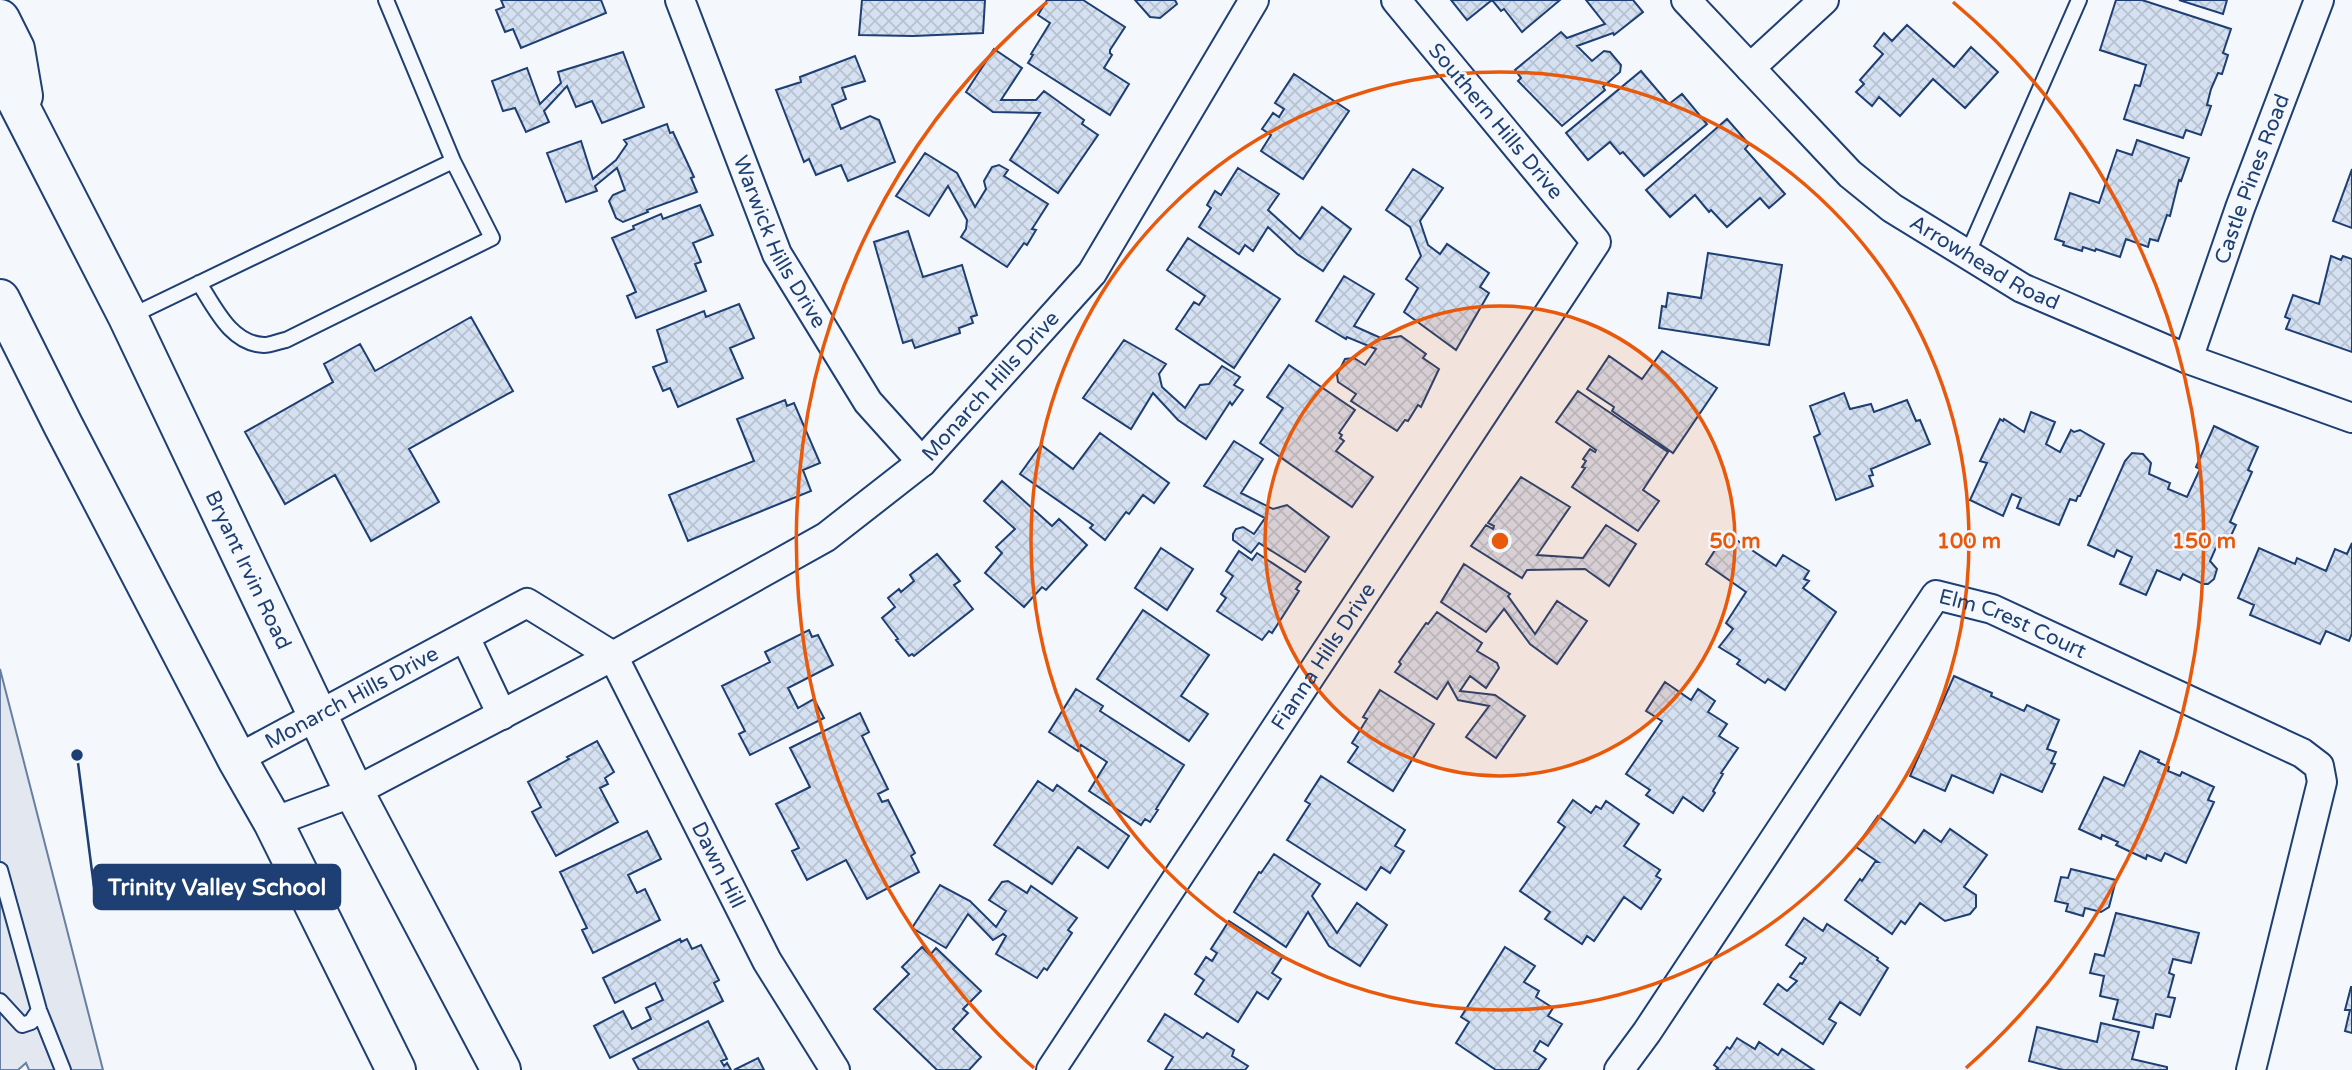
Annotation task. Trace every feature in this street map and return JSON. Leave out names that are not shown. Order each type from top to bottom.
[{"type":"main road","points":[[0,19],[15,48],[26,115]]},
{"type":"main road","name":"Bryant Irvin Road","points":[[0,68],[128,317],[354,792],[501,1070]]},
{"type":"main road","points":[[0,299],[69,438],[237,759],[273,822],[396,1070]]},
{"type":"street","name":"Monarch Hills Drive","points":[[273,822],[354,792],[613,656],[826,537],[922,462],[1092,273],[1254,0]]},
{"type":"street","name":"Southern Hills Drive","points":[[1396,0],[1596,242]]},
{"type":"street","name":"Arrowhead Road","points":[[1686,0],[1850,174],[1892,208],[2022,288],[2189,359],[2352,418]]},
{"type":"street","points":[[1749,68],[1824,0]]},
{"type":"street","name":"Castle Pines Road","points":[[2189,359],[2240,208],[2319,0]]},
{"type":"street","name":"Warwick Hills Drive","points":[[684,1],[777,254],[868,402],[922,462]]},
{"type":"street","name":"Fianna Hills Drive","points":[[1051,1070],[1596,242]]},
{"type":"street","name":"Elm Crest Court","points":[[1619,1070],[1647,1032],[1936,595],[1993,609],[2302,753],[2319,766],[2322,782],[2251,1070]]},
{"type":"street","name":"Monarch Hills Drive","points":[[237,759],[527,603],[613,656]]},
{"type":"street","points":[[465,637],[502,715]]},
{"type":"street","name":"Dawn Hill","points":[[613,656],[768,961],[835,1070]]},
{"type":"lane","points":[[200,283],[222,319],[241,338],[265,345],[286,340],[492,237],[453,161],[386,0]]},
{"type":"lane","points":[[1967,255],[2079,0]]},
{"type":"lane","points":[[128,317],[453,161]]},
{"type":"lane","points":[[0,870],[39,1010],[63,1070]]},
{"type":"lane","points":[[0,1001],[22,1025],[31,1022],[39,1010]]},
{"type":"shaded area","points":[[0,669],[103,1070],[29,1070],[26,1063],[18,1070],[0,1070]]},
{"type":"building","points":[[501,0],[601,0],[606,13],[521,48],[513,29],[505,32],[496,10],[504,7]]},
{"type":"building","points":[[862,0],[985,0],[983,33],[859,35]]},
{"type":"building","points":[[1047,0],[1083,0],[1125,27],[1110,50],[1112,55],[1104,68],[1129,84],[1110,115],[1028,63],[1050,23],[1038,15]]},
{"type":"building","points":[[1135,0],[1175,0],[1177,4],[1160,18],[1150,17]]},
{"type":"building","points":[[1451,0],[1492,0],[1467,20]]},
{"type":"building","points":[[1492,0],[1560,0],[1522,32],[1504,9],[1501,11]]},
{"type":"building","points":[[1586,0],[1633,0],[1643,12],[1614,35],[1613,33],[1577,46],[1592,61],[1604,51],[1610,52],[1621,65],[1620,72],[1603,87],[1605,90],[1562,126],[1518,81],[1521,78],[1515,70],[1561,32],[1567,38],[1605,24]]},
{"type":"building","points":[[2116,0],[2142,0],[2231,29],[2223,53],[2228,55],[2222,74],[2218,73],[2211,89],[2207,105],[2211,106],[2201,135],[2186,130],[2183,138],[2124,119],[2135,85],[2140,86],[2146,65],[2100,50]]},
{"type":"building","points":[[2179,0],[2227,0],[2223,14]]},
{"type":"building","points":[[1907,25],[1954,67],[1971,47],[1998,72],[1965,108],[1933,79],[1900,116],[1879,97],[1872,106],[1856,92],[1864,84],[1860,80],[1883,54],[1874,46],[1884,33],[1892,41]]},
{"type":"building","points":[[994,49],[1022,68],[1001,100],[1036,100],[1044,91],[1084,120],[1082,124],[1098,135],[1058,193],[1010,160],[1040,113],[993,112],[966,92]]},
{"type":"building","points":[[623,52],[644,107],[602,123],[592,101],[576,107],[567,86],[544,111],[549,122],[526,132],[515,108],[503,111],[492,81],[527,68],[540,104],[561,83],[558,72]]},
{"type":"building","points":[[855,56],[865,81],[842,88],[846,99],[832,105],[841,129],[870,116],[879,120],[895,162],[848,181],[841,165],[816,175],[809,159],[804,162],[776,90],[801,82],[800,77]]},
{"type":"building","points":[[1641,71],[1669,104],[1682,94],[1707,124],[1644,176],[1623,152],[1620,154],[1610,142],[1588,160],[1566,133]]},
{"type":"building","points":[[1294,74],[1349,111],[1303,179],[1261,151],[1271,135],[1262,129],[1273,113],[1279,117],[1284,109],[1275,103]]},
{"type":"building","points":[[1727,119],[1749,144],[1745,149],[1785,194],[1769,208],[1760,198],[1727,227],[1711,210],[1709,212],[1695,195],[1670,217],[1646,190]]},
{"type":"building","points":[[667,124],[694,177],[691,178],[697,192],[647,210],[648,212],[623,222],[616,218],[609,201],[613,195],[625,190],[617,168],[595,186],[597,191],[566,202],[547,153],[581,141],[593,179],[616,160],[627,144],[624,140]]},
{"type":"building","points":[[2137,140],[2189,158],[2181,181],[2179,180],[2170,216],[2167,215],[2158,241],[2150,239],[2148,247],[2126,239],[2120,257],[2096,249],[2095,251],[2083,247],[2082,251],[2063,245],[2064,242],[2055,239],[2070,193],[2099,203],[2117,150],[2132,155]]},
{"type":"building","points":[[925,153],[957,173],[975,207],[986,189],[984,181],[992,167],[999,165],[1008,170],[1004,176],[1048,204],[1032,229],[1036,230],[1027,245],[1024,243],[1007,267],[961,237],[967,220],[948,186],[929,216],[896,196]]},
{"type":"building","points":[[1238,168],[1279,194],[1268,210],[1300,239],[1322,207],[1351,229],[1323,271],[1297,254],[1268,227],[1253,251],[1245,245],[1239,254],[1199,227],[1211,208],[1207,205],[1215,191],[1221,195]]},
{"type":"building","points":[[1413,169],[1443,188],[1420,221],[1428,245],[1440,254],[1447,244],[1489,273],[1480,287],[1489,293],[1456,350],[1404,312],[1418,288],[1406,279],[1421,256],[1410,227],[1386,210]]},
{"type":"building","points":[[2352,169],[2352,228],[2333,221]]},
{"type":"building","points":[[700,205],[713,235],[693,243],[701,262],[695,264],[706,291],[636,318],[627,296],[636,292],[612,238],[661,214],[663,219]]},
{"type":"building","points":[[908,231],[923,277],[962,265],[977,315],[971,317],[973,323],[959,328],[960,333],[915,348],[912,340],[903,343],[874,242]]},
{"type":"building","points":[[1188,238],[1280,299],[1234,368],[1176,329],[1194,302],[1199,305],[1205,296],[1167,270]]},
{"type":"building","points":[[1708,253],[1782,265],[1769,345],[1659,328],[1662,306],[1666,307],[1668,293],[1701,298]]},
{"type":"building","points":[[2331,256],[2341,260],[2343,256],[2352,259],[2352,352],[2286,329],[2290,319],[2285,317],[2293,295],[2319,304]]},
{"type":"building","points":[[1344,276],[1374,294],[1354,326],[1383,339],[1401,336],[1426,354],[1423,358],[1439,369],[1421,407],[1418,405],[1408,421],[1405,420],[1397,431],[1351,401],[1356,394],[1338,382],[1337,375],[1345,359],[1354,358],[1365,365],[1376,349],[1347,337],[1346,339],[1316,321]]},
{"type":"building","points":[[739,304],[754,338],[730,348],[743,378],[678,407],[670,388],[663,391],[653,367],[667,362],[657,330],[704,311],[706,317]]},
{"type":"building","points":[[471,317],[513,391],[409,449],[439,502],[371,541],[335,475],[285,504],[245,432],[333,382],[324,364],[360,344],[375,371]]},
{"type":"building","points":[[1124,340],[1166,364],[1159,374],[1162,387],[1185,408],[1200,385],[1209,384],[1222,366],[1240,377],[1234,385],[1243,390],[1232,405],[1230,402],[1206,439],[1178,420],[1153,393],[1131,429],[1083,398]]},
{"type":"building","points":[[1662,351],[1717,388],[1673,453],[1612,411],[1614,407],[1587,389],[1609,356],[1642,379]]},
{"type":"building","points":[[1289,365],[1355,410],[1339,433],[1344,441],[1336,451],[1373,477],[1352,507],[1260,443],[1283,408],[1267,397]]},
{"type":"building","points":[[1578,391],[1668,452],[1643,490],[1659,501],[1638,531],[1572,487],[1585,468],[1582,467],[1586,461],[1583,459],[1590,449],[1595,452],[1596,450],[1556,422]]},
{"type":"building","points":[[1844,393],[1850,409],[1871,404],[1874,412],[1907,400],[1916,421],[1920,420],[1930,444],[1871,469],[1873,475],[1869,476],[1873,486],[1836,500],[1814,437],[1820,434],[1810,406]]},
{"type":"building","points":[[785,400],[787,406],[794,403],[820,463],[803,470],[811,491],[688,541],[669,495],[754,461],[737,419]]},
{"type":"building","points":[[2031,412],[2055,422],[2046,444],[2060,452],[2071,430],[2080,430],[2104,444],[2080,496],[2076,501],[2070,499],[2059,525],[2017,508],[2021,498],[2012,494],[2003,516],[1970,500],[1987,463],[1980,461],[2000,419],[2024,432]]},
{"type":"building","points":[[2214,426],[2258,447],[2248,470],[2252,472],[2230,522],[2236,525],[2229,540],[2221,536],[2210,561],[2217,569],[2214,579],[2203,584],[2183,574],[2180,580],[2157,570],[2146,595],[2120,584],[2132,557],[2117,550],[2114,557],[2088,545],[2125,461],[2132,453],[2143,454],[2151,463],[2149,474],[2170,483],[2168,489],[2187,497],[2200,469],[2196,467]]},
{"type":"building","points":[[1100,433],[1169,483],[1154,503],[1143,495],[1105,540],[1090,528],[1093,525],[1020,474],[1041,445],[1073,469]]},
{"type":"building","points":[[1234,441],[1263,459],[1241,493],[1273,509],[1287,505],[1329,537],[1305,572],[1259,543],[1251,553],[1233,540],[1236,529],[1243,527],[1254,534],[1265,518],[1204,486]]},
{"type":"building","points":[[1521,477],[1570,507],[1537,555],[1583,558],[1606,525],[1636,544],[1609,586],[1585,569],[1527,570],[1522,578],[1471,546],[1486,525],[1493,529],[1494,526],[1488,523]]},
{"type":"building","points":[[1002,481],[1052,526],[1059,519],[1087,545],[1046,590],[1042,587],[1024,607],[985,573],[1002,553],[996,547],[1015,529],[984,501]]},
{"type":"building","points":[[1726,533],[1776,566],[1783,555],[1809,571],[1804,579],[1809,581],[1803,588],[1836,612],[1785,690],[1768,679],[1765,683],[1737,664],[1740,660],[1719,647],[1733,629],[1726,623],[1746,592],[1706,564]]},
{"type":"building","points":[[2352,543],[2352,633],[2349,641],[2326,631],[2320,644],[2250,615],[2254,605],[2238,598],[2259,548],[2295,564],[2297,558],[2326,571],[2335,549],[2347,554]]},
{"type":"building","points":[[1161,548],[1193,569],[1167,610],[1135,588]]},
{"type":"building","points":[[1239,551],[1252,560],[1257,553],[1301,582],[1296,589],[1299,591],[1272,633],[1269,631],[1262,640],[1217,611],[1226,598],[1221,594],[1233,576],[1226,571]]},
{"type":"building","points":[[937,554],[960,581],[954,585],[973,609],[914,656],[909,656],[882,618],[895,607],[888,598],[914,581],[910,575]]},
{"type":"building","points":[[1464,564],[1510,594],[1508,596],[1535,634],[1557,601],[1587,621],[1557,664],[1530,644],[1504,609],[1486,632],[1441,602]]},
{"type":"building","points":[[1143,610],[1209,655],[1181,696],[1208,714],[1189,741],[1097,679]]},
{"type":"building","points":[[1437,612],[1482,643],[1477,651],[1497,663],[1499,668],[1486,688],[1470,676],[1460,691],[1495,695],[1525,716],[1496,758],[1466,737],[1489,706],[1458,700],[1448,682],[1437,699],[1395,672],[1426,623],[1428,624]]},
{"type":"building","points":[[809,630],[812,637],[818,635],[833,665],[788,688],[798,708],[814,699],[824,718],[750,755],[739,734],[745,731],[722,686],[770,662],[765,652]]},
{"type":"building","points":[[1954,676],[2024,711],[2027,705],[2059,720],[2047,749],[2056,752],[2051,763],[2055,764],[2042,792],[2001,774],[1993,793],[1952,775],[1945,791],[1910,776]]},
{"type":"building","points":[[1665,682],[1691,700],[1698,689],[1715,701],[1708,712],[1727,724],[1719,736],[1738,748],[1721,773],[1723,774],[1713,791],[1715,793],[1703,811],[1683,797],[1673,813],[1646,795],[1650,790],[1626,774],[1662,721],[1646,711]]},
{"type":"building","points":[[1076,689],[1103,706],[1100,711],[1184,765],[1150,822],[1145,819],[1141,825],[1089,791],[1107,762],[1081,745],[1078,751],[1049,732]]},
{"type":"building","points":[[1380,690],[1434,724],[1393,791],[1348,762],[1358,747],[1352,743],[1367,719],[1363,717]]},
{"type":"building","points":[[860,713],[869,732],[862,736],[888,789],[878,794],[882,802],[888,800],[915,853],[911,856],[919,872],[867,899],[846,860],[807,880],[792,851],[799,848],[776,804],[810,787],[790,748]]},
{"type":"building","points":[[597,741],[614,772],[605,778],[608,784],[600,788],[618,822],[556,856],[532,812],[541,807],[528,782]]},
{"type":"building","points":[[2140,751],[2169,767],[2168,771],[2180,776],[2182,772],[2214,787],[2208,800],[2214,802],[2186,863],[2165,853],[2161,861],[2147,855],[2146,859],[2116,845],[2118,842],[2102,835],[2101,839],[2079,829],[2104,777],[2124,786]]},
{"type":"building","points":[[1321,776],[1405,830],[1395,846],[1404,851],[1390,873],[1381,867],[1366,890],[1287,840],[1310,804],[1305,801]]},
{"type":"building","points":[[1038,781],[1053,791],[1057,785],[1129,836],[1108,868],[1078,847],[1052,884],[994,845]]},
{"type":"building","points":[[1573,800],[1591,813],[1596,806],[1601,809],[1606,801],[1639,824],[1624,846],[1660,870],[1656,876],[1661,879],[1641,909],[1624,897],[1594,941],[1587,936],[1582,944],[1545,919],[1550,912],[1520,891],[1565,827],[1558,822]]},
{"type":"building","points":[[1878,816],[1915,843],[1924,830],[1941,842],[1950,829],[1987,855],[1964,887],[1976,895],[1976,907],[1970,914],[1945,921],[1920,903],[1905,924],[1901,921],[1892,934],[1845,900],[1860,879],[1862,881],[1875,862],[1878,862],[1856,847]]},
{"type":"building","points":[[647,831],[661,859],[628,875],[637,893],[645,889],[660,920],[593,953],[582,930],[587,928],[560,872]]},
{"type":"building","points":[[1274,854],[1320,884],[1312,896],[1337,933],[1357,903],[1387,925],[1360,966],[1329,946],[1308,912],[1286,947],[1234,912],[1259,872],[1261,873]]},
{"type":"building","points":[[2071,869],[2116,880],[2109,907],[2101,912],[2085,908],[2083,916],[2066,911],[2068,904],[2055,901],[2061,877],[2068,878]]},
{"type":"building","points":[[1008,881],[1027,893],[1031,886],[1077,918],[1068,930],[1072,933],[1047,970],[1044,968],[1037,978],[996,954],[1006,936],[1003,934],[993,940],[968,914],[946,948],[912,928],[940,885],[970,901],[996,927],[1006,911],[989,900],[1002,882]]},
{"type":"building","points":[[2116,913],[2199,933],[2191,963],[2173,959],[2169,973],[2174,975],[2168,997],[2175,998],[2170,1017],[2156,1014],[2153,1028],[2113,1019],[2118,1000],[2100,996],[2104,976],[2090,973],[2095,954],[2104,956]]},
{"type":"building","points":[[1804,918],[1823,931],[1827,924],[1878,958],[1877,960],[1888,968],[1860,1015],[1840,1002],[1829,1019],[1836,1023],[1823,1044],[1764,1004],[1778,984],[1787,991],[1797,981],[1790,977],[1806,958],[1786,945]]},
{"type":"building","points":[[1229,921],[1283,956],[1272,973],[1281,979],[1268,999],[1257,992],[1238,1022],[1195,994],[1204,980],[1195,974],[1206,957],[1212,961],[1217,953],[1211,949]]},
{"type":"building","points":[[680,939],[681,942],[687,939],[692,949],[701,945],[719,980],[714,983],[723,1001],[610,1058],[594,1026],[623,1011],[632,1029],[651,1019],[646,1008],[663,1000],[655,983],[615,1003],[603,978]]},
{"type":"building","points":[[922,947],[930,955],[936,948],[981,991],[963,1009],[968,1013],[953,1029],[981,1057],[969,1070],[937,1070],[874,1009],[909,974],[902,967]]},
{"type":"building","points":[[1505,947],[1535,966],[1524,982],[1539,991],[1536,997],[1553,1008],[1548,1016],[1562,1024],[1548,1046],[1540,1041],[1534,1051],[1546,1059],[1538,1070],[1496,1070],[1456,1043],[1469,1022],[1461,1017]]},
{"type":"building","points":[[2351,987],[2352,1033],[2345,1031],[2350,1010],[2345,1010]]},
{"type":"building","points":[[1165,1014],[1203,1038],[1207,1033],[1234,1050],[1232,1056],[1248,1066],[1245,1070],[1165,1070],[1173,1057],[1148,1041]]},
{"type":"building","points":[[708,1021],[727,1059],[721,1061],[724,1066],[727,1063],[731,1070],[639,1070],[633,1059]]},
{"type":"building","points":[[2101,1023],[2139,1032],[2132,1059],[2167,1067],[2167,1070],[2063,1070],[2029,1061],[2037,1027],[2097,1042]]},
{"type":"building","points":[[1737,1038],[1755,1049],[1759,1042],[1778,1055],[1782,1049],[1814,1070],[1716,1070],[1718,1068],[1714,1065]]},
{"type":"building","points":[[758,1058],[764,1070],[734,1070]]},
{"type":"place","name":"Trinity Valley School","points":[[77,755]]}]
